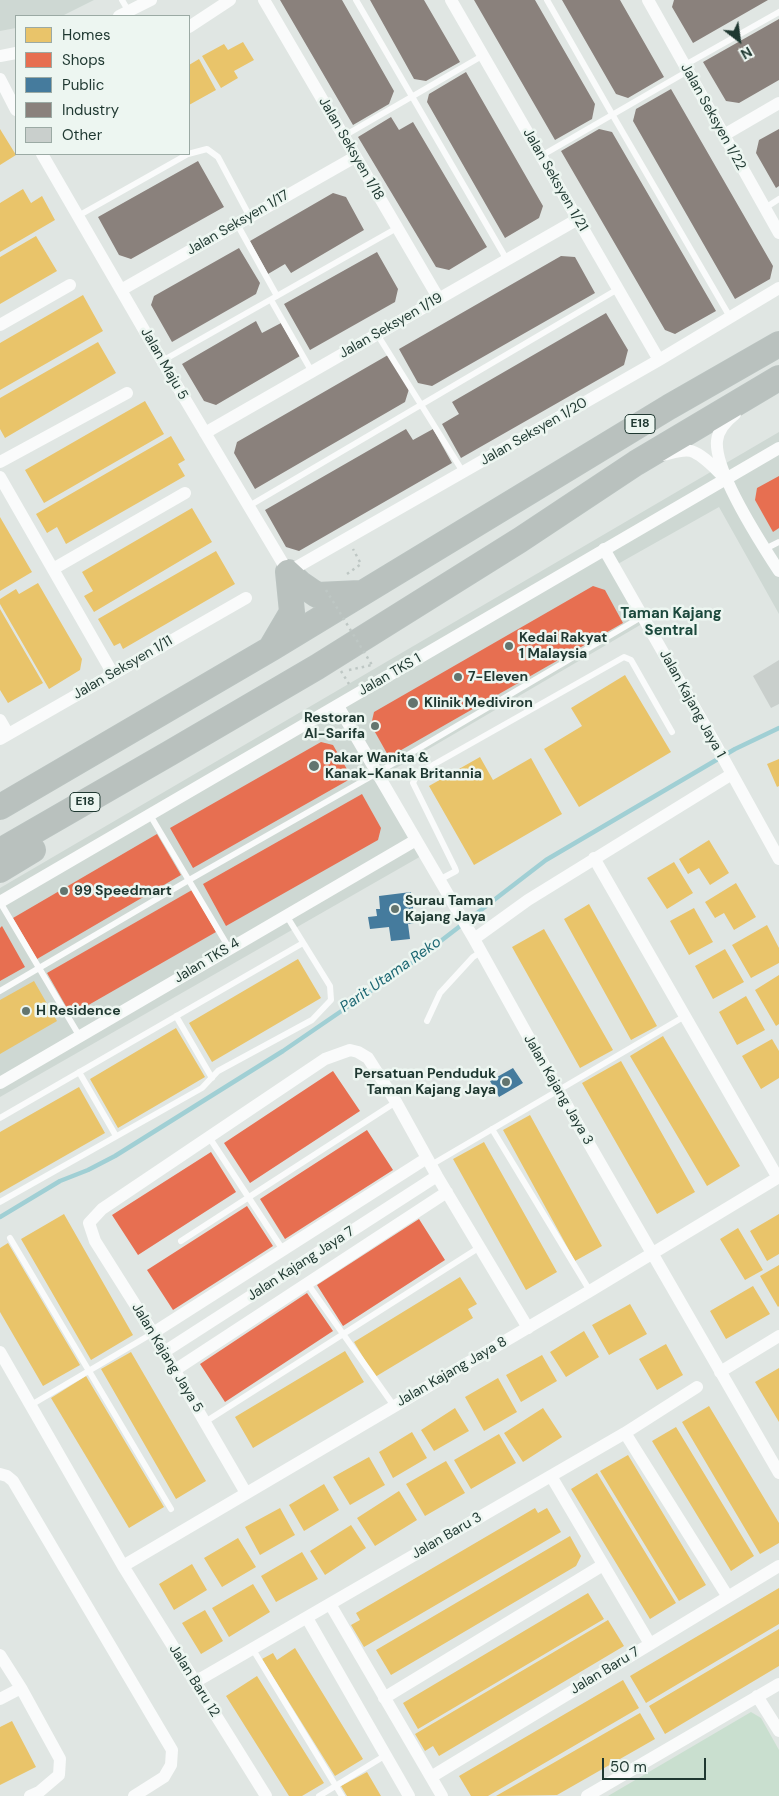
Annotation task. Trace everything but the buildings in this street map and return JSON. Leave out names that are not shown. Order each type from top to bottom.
[{"type":"highway","name":"E18","points":[[0,807],[272,648],[502,507],[779,344]]},
{"type":"highway","name":"E18","points":[[0,851],[316,667],[520,540],[636,463],[779,378]]},
{"type":"highway","points":[[288,572],[317,595],[363,592]]},
{"type":"highway","points":[[272,648],[292,612],[288,572]]},
{"type":"highway","points":[[0,870],[150,779],[170,753]]},
{"type":"street","points":[[124,14],[151,0]]},
{"type":"street","points":[[190,25],[230,0]]},
{"type":"street","name":"Jalan Seksyen 1/18","points":[[264,0],[438,299]]},
{"type":"street","name":"Jalan Seksyen 1/21","points":[[451,0],[660,360]]},
{"type":"street","name":"Jalan Seksyen 1/22","points":[[648,0],[779,233]]},
{"type":"street","points":[[0,56],[15,52]]},
{"type":"street","points":[[0,79],[14,104]]},
{"type":"street","points":[[724,135],[779,103]]},
{"type":"street","name":"Jalan Maju 5","points":[[43,155],[162,361],[288,572]]},
{"type":"street","name":"Jalan Seksyen 1/17","points":[[121,290],[355,156]]},
{"type":"street","name":"Jalan Seksyen 1/19","points":[[205,433],[578,219]]},
{"type":"street","points":[[0,325],[70,285]]},
{"type":"street","name":"Jalan Seksyen 1/20","points":[[288,572],[660,360],[779,288]]},
{"type":"street","points":[[779,385],[725,421],[717,440],[717,452],[726,479],[779,571]]},
{"type":"street","points":[[0,462],[127,393]]},
{"type":"street","name":"Jalan TKS 1","points":[[0,902],[779,448]]},
{"type":"street","points":[[636,463],[679,451],[691,451],[726,479]]},
{"type":"street","points":[[0,477],[113,674]]},
{"type":"street","points":[[53,569],[185,494]]},
{"type":"street","name":"Jalan Kajang Jaya 1","points":[[604,549],[779,859]]},
{"type":"street","name":"Jalan Seksyen 1/11","points":[[4,737],[246,598]]},
{"type":"street","name":"Jalan Kajang Jaya 3","points":[[338,706],[779,1473]]},
{"type":"street","points":[[0,720],[4,737]]},
{"type":"street","points":[[473,938],[528,900],[731,772]]},
{"type":"street","name":"Jalan TKS 4","points":[[0,1083],[416,840]]},
{"type":"street","points":[[594,858],[778,1177]]},
{"type":"street","points":[[209,1137],[325,1058],[350,1050],[358,1052],[368,1058],[396,1102],[528,1328]]},
{"type":"street","name":"Jalan Kajang Jaya 5","points":[[209,1137],[102,1209],[90,1223],[95,1241],[153,1333],[246,1493]]},
{"type":"street","points":[[153,1333],[283,1250],[432,1166]]},
{"type":"street","name":"Jalan Kajang Jaya 7","points":[[164,1352],[432,1166]]},
{"type":"street","name":"Jalan Kajang Jaya 8","points":[[123,1566],[528,1328],[778,1177]]},
{"type":"street","points":[[175,1370],[447,1192]]},
{"type":"street","points":[[720,1372],[779,1336]]},
{"type":"street","name":"Jalan Baru 12","points":[[0,1352],[123,1566],[266,1796]]},
{"type":"street","name":"Jalan Baru 3","points":[[195,1682],[625,1433],[696,1387]]},
{"type":"street","points":[[625,1433],[728,1597]]},
{"type":"street","points":[[0,1473],[13,1481],[172,1750],[171,1765],[164,1777],[134,1796]]},
{"type":"street","points":[[551,1476],[650,1644]]},
{"type":"street","points":[[384,1698],[603,1564]]},
{"type":"street","name":"Jalan Baru 7","points":[[431,1777],[779,1566]]},
{"type":"street","points":[[330,1604],[442,1796]]},
{"type":"street","points":[[307,1618],[409,1796]]},
{"type":"street","points":[[0,1655],[21,1688],[60,1759],[59,1775],[39,1792],[30,1796]]},
{"type":"street","points":[[587,1796],[779,1684]]},
{"type":"street","points":[[0,1699],[21,1688]]},
{"type":"street","points":[[757,1696],[779,1730]]},
{"type":"lane","points":[[122,0],[124,14]]},
{"type":"lane","points":[[356,0],[507,260]]},
{"type":"lane","points":[[547,0],[730,317]]},
{"type":"lane","points":[[541,156],[779,12]]},
{"type":"lane","points":[[344,136],[482,56]]},
{"type":"lane","points":[[190,153],[207,149],[218,157],[250,217]]},
{"type":"lane","points":[[78,216],[186,155]]},
{"type":"lane","points":[[765,208],[779,199]]},
{"type":"lane","points":[[237,224],[312,372]]},
{"type":"lane","points":[[162,361],[397,228]]},
{"type":"lane","points":[[248,506],[618,289]]},
{"type":"lane","points":[[377,334],[463,472]]},
{"type":"lane","points":[[765,549],[779,542]]},
{"type":"lane","points":[[0,990],[377,773],[643,616]]},
{"type":"lane","points":[[439,880],[456,871],[413,783],[416,774],[624,658],[631,660],[672,732]]},
{"type":"lane","points":[[150,815],[229,948]]},
{"type":"lane","points":[[0,902],[80,1037]]},
{"type":"lane","points":[[0,1202],[202,1088],[218,1071],[312,1020],[332,1000],[330,986],[286,915]]},
{"type":"lane","points":[[0,1118],[303,943]]},
{"type":"lane","points":[[427,1021],[440,993],[473,957],[481,952]]},
{"type":"lane","points":[[176,1016],[212,1078]]},
{"type":"lane","points":[[432,1166],[685,1016]]},
{"type":"lane","points":[[79,1072],[116,1136]]},
{"type":"lane","points":[[181,1241],[396,1102]]},
{"type":"lane","points":[[492,1129],[590,1291]]},
{"type":"lane","points":[[209,1137],[283,1250]]},
{"type":"lane","points":[[10,1238],[171,1509]]},
{"type":"lane","points":[[205,1422],[480,1247]]},
{"type":"lane","points":[[307,1283],[394,1406]]},
{"type":"lane","points":[[31,1405],[153,1333]]},
{"type":"lane","points":[[252,1648],[342,1796]]},
{"type":"lane","points":[[318,1796],[386,1755]]},
{"type":"path","points":[[347,539],[361,564]]},
{"type":"path","points":[[326,590],[372,665],[341,671]]},
{"type":"shaded area","points":[[0,0],[94,0],[64,15],[15,15],[15,28],[0,31]]},
{"type":"shaded area","points":[[779,432],[779,614],[719,507],[616,565],[647,621],[379,778],[423,855],[0,1097],[0,888]]},
{"type":"green space","points":[[751,1712],[761,1718],[779,1750],[779,1796],[608,1796]]},
{"type":"waterway","name":"Parit Utama Reko","points":[[0,1217],[60,1181],[88,1170],[115,1156],[283,1051],[416,960],[546,860],[735,749],[779,728]]},
{"type":"place","name":"Kedai Rakyat 1 Malaysia","points":[[509,646]]},
{"type":"place","name":"7-Eleven","points":[[458,677]]},
{"type":"place","name":"Klinik Mediviron","points":[[413,703]]},
{"type":"place","name":"Restoran Al-Sarifa","points":[[375,726]]},
{"type":"place","name":"Pakar Wanita & Kanak-Kanak Britannia","points":[[314,766]]},
{"type":"place","name":"99 Speedmart","points":[[64,891]]},
{"type":"place","name":"Surau Taman Kajang Jaya","points":[[395,909]]},
{"type":"place","name":"H Residence","points":[[26,1011]]},
{"type":"place","name":"Persatuan Penduduk Taman Kajang Jaya","points":[[506,1082]]},
{"type":"district","name":"Taman Kajang Sentral","points":[[671,622]]}]
